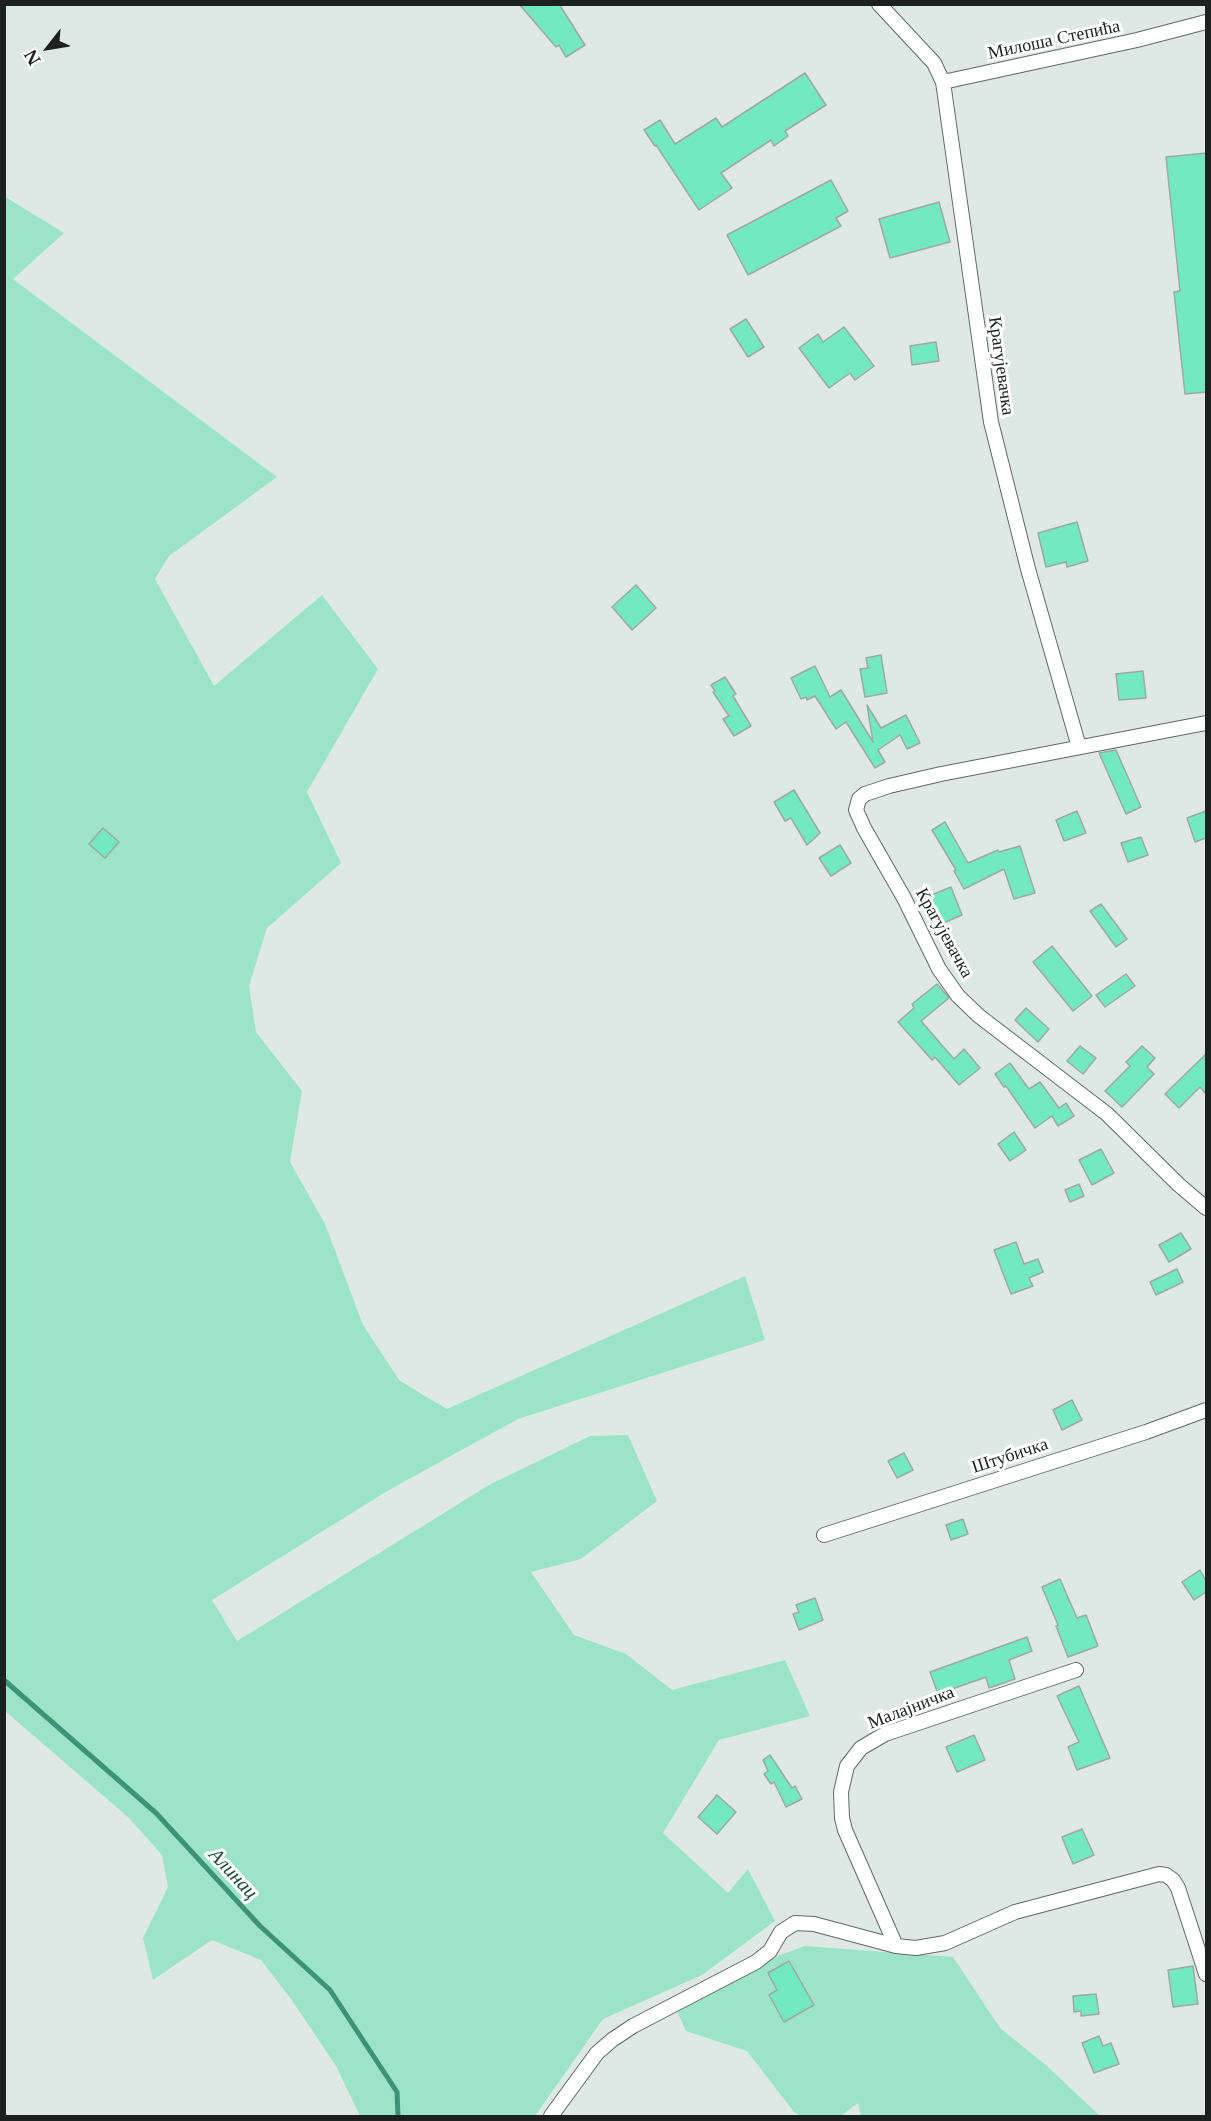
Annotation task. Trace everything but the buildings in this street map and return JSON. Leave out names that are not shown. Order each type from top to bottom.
[{"type":"street","name":"Крагујевачка","points":[[879,4],[934,63],[943,82],[991,422],[1028,569],[1079,747]]},
{"type":"street","name":"Милоша Степића","points":[[943,82],[1137,40],[1206,22]]},
{"type":"street","name":"Крагујевачка","points":[[1206,723],[941,774],[872,791],[860,799],[857,804],[857,815],[904,898],[939,969],[958,996],[979,1016],[1107,1113],[1179,1185],[1206,1208]]},
{"type":"street","name":"Штубичка","points":[[824,1535],[1146,1432],[1206,1410]]},
{"type":"street","name":"Малајничка","points":[[896,1946],[849,1842],[842,1818],[841,1792],[848,1766],[868,1743],[885,1734],[1076,1670]]},
{"type":"street","points":[[551,2116],[597,2054],[612,2040],[633,2026],[756,1962],[770,1951],[782,1932],[795,1923],[814,1924],[896,1946],[916,1948],[945,1943],[1015,1912],[1160,1874],[1173,1880],[1178,1888],[1206,1974]]},
{"type":"green space","points":[[4,196],[64,233],[13,279],[277,477],[169,556],[155,579],[214,686],[322,595],[378,669],[307,792],[341,863],[267,928],[249,986],[256,1032],[302,1091],[290,1162],[325,1224],[363,1325],[400,1381],[447,1409],[745,1276],[765,1340],[518,1419],[389,1490],[212,1600],[237,1641],[489,1485],[590,1436],[628,1435],[657,1501],[581,1559],[531,1572],[574,1635],[626,1654],[672,1690],[785,1660],[810,1716],[719,1740],[663,1833],[728,1893],[748,1869],[775,1921],[702,1975],[603,2019],[535,2116],[360,2116],[336,2066],[291,1999],[261,1960],[212,1940],[153,1980],[143,1938],[168,1887],[162,1855],[129,1818],[5,1711]]},
{"type":"green space","points":[[805,1946],[953,1957],[1000,2028],[1047,2066],[1100,2116],[861,2116],[858,2103],[841,2116],[801,2116],[794,2112],[747,2051],[686,2031],[677,2011],[780,1955]]},
{"type":"waterway","name":"Алинац","points":[[4,1680],[156,1813],[260,1926],[330,1990],[397,2092],[398,2116]]}]
